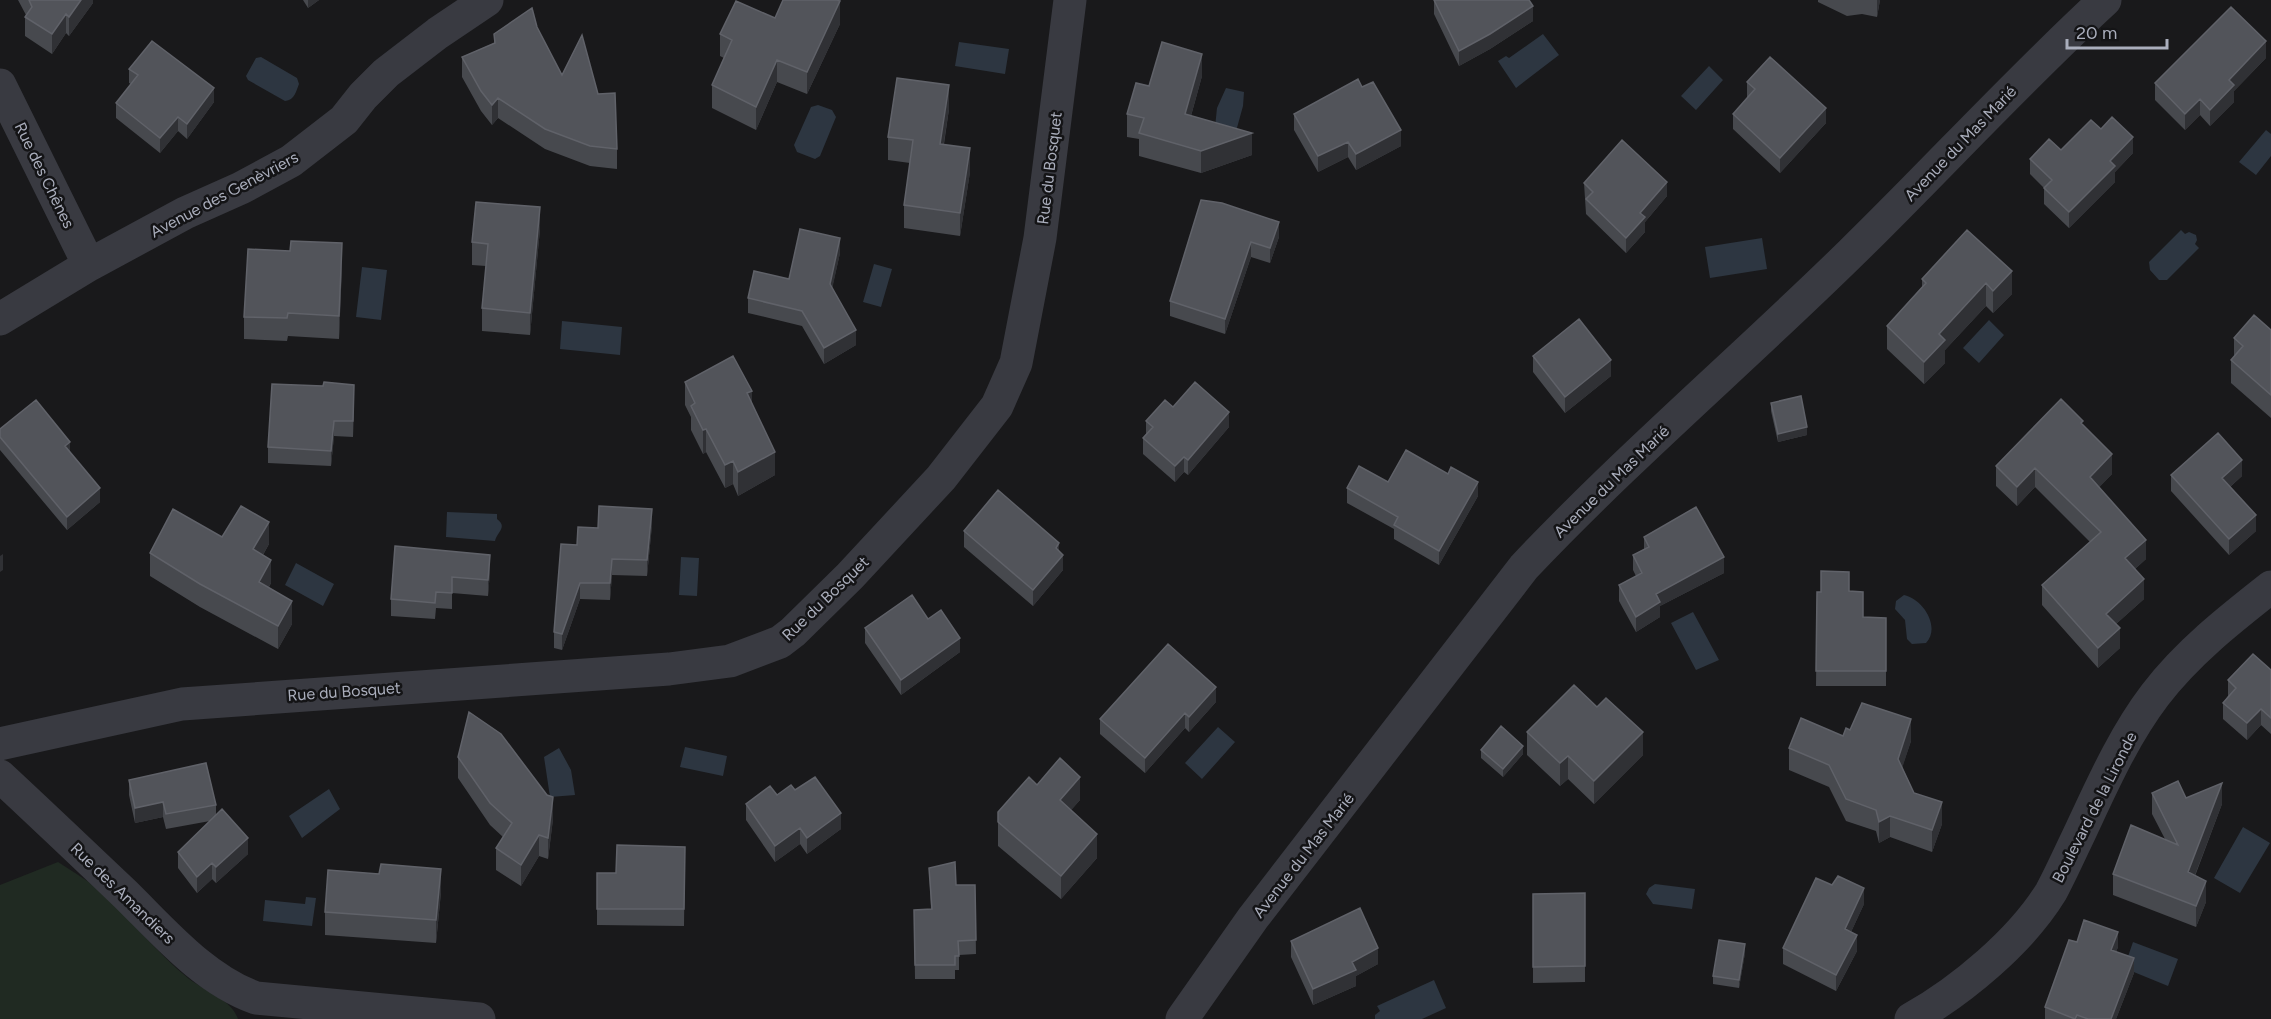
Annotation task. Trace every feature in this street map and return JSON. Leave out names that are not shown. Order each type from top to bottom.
[{"type":"street","name":"Avenue des Genèvriers","points":[[0,319],[89,265],[185,213],[241,188],[291,161],[344,120],[363,96],[386,73],[438,33],[487,0]]},
{"type":"street","name":"Rue du Bosquet","points":[[0,744],[183,704],[669,669],[730,661],[780,642],[850,576],[942,478],[984,426],[998,406],[1008,385],[1022,337],[1040,238],[1070,0]]},
{"type":"street","name":"Avenue du Mas Marié","points":[[1182,1019],[1253,918],[1524,567],[1589,501],[1851,254],[2030,71],[2105,0]]},
{"type":"street","name":"Rue des Chênes","points":[[0,85],[89,265]]},
{"type":"street","name":"Boulevard de la Lironde","points":[[1911,1019],[1975,974],[2028,922],[2052,890],[2111,766],[2154,696],[2190,655],[2271,587]]},
{"type":"street","name":"Rue des Amandiers","points":[[0,776],[178,946],[218,979],[243,993],[254,1008]]},
{"type":"street","points":[[254,1008],[479,1019]]},
{"type":"shaded area","points":[[58,862],[96,888],[189,979],[230,1006],[238,1019],[0,1019],[0,885]]},
{"type":"water","points":[[1543,34],[1559,55],[1516,88],[1498,61],[1506,56],[1509,58]]},
{"type":"water","points":[[959,42],[1009,49],[1005,74],[955,66]]},
{"type":"water","points":[[261,57],[297,78],[299,84],[291,99],[285,101],[248,80],[246,76],[256,58]]},
{"type":"water","points":[[1709,66],[1723,80],[1696,110],[1681,96]]},
{"type":"water","points":[[1226,88],[1244,92],[1243,106],[1235,135],[1214,137],[1217,108]]},
{"type":"water","points":[[818,105],[832,110],[836,117],[820,156],[815,159],[797,152],[794,145],[811,107]]},
{"type":"water","points":[[2266,130],[2271,134],[2271,156],[2256,175],[2239,162]]},
{"type":"water","points":[[2181,230],[2185,234],[2189,232],[2196,235],[2195,244],[2199,248],[2167,280],[2159,280],[2150,270],[2149,262]]},
{"type":"water","points":[[1762,238],[1767,269],[1710,278],[1705,247]]},
{"type":"water","points":[[874,264],[892,269],[881,307],[863,302]]},
{"type":"water","points":[[362,267],[387,270],[381,320],[356,317]]},
{"type":"water","points":[[1989,320],[2004,335],[1979,363],[1963,348]]},
{"type":"water","points":[[562,321],[622,327],[620,355],[560,349]]},
{"type":"water","points":[[447,512],[497,514],[502,527],[495,541],[446,537]]},
{"type":"water","points":[[681,557],[699,558],[697,596],[679,595]]},
{"type":"water","points":[[296,563],[334,584],[323,606],[285,585]]},
{"type":"water","points":[[1904,595],[1918,602],[1928,614],[1932,629],[1926,643],[1912,644],[1907,639],[1905,620],[1895,609],[1896,601]]},
{"type":"water","points":[[1693,612],[1719,660],[1696,670],[1671,623]]},
{"type":"water","points":[[1218,727],[1235,742],[1202,779],[1185,763]]},
{"type":"water","points":[[685,747],[727,756],[723,776],[680,767]]},
{"type":"water","points":[[559,748],[571,770],[575,795],[550,797],[544,757]]},
{"type":"water","points":[[329,789],[340,809],[302,838],[289,816]]},
{"type":"water","points":[[2243,827],[2270,843],[2240,893],[2214,878]]},
{"type":"water","points":[[1655,884],[1695,889],[1692,909],[1653,904],[1646,894]]},
{"type":"water","points":[[306,897],[316,898],[312,926],[263,921],[265,900],[305,904]]},
{"type":"water","points":[[2133,942],[2178,959],[2168,986],[2124,968]]},
{"type":"water","points":[[1434,980],[1446,1008],[1422,1019],[1375,1019],[1375,1015],[1380,1011],[1377,1006]]},
{"type":"building","points":[[29,0],[81,0],[69,17],[66,14],[52,34],[25,17],[32,7]]},
{"type":"building","points":[[783,0],[840,1],[807,72],[777,60],[756,107],[712,85],[732,40],[720,34],[736,1],[775,18]]},
{"type":"building","points":[[1434,0],[1529,0],[1533,6],[1459,51]]},
{"type":"building","points":[[2231,7],[2266,41],[2229,80],[2234,85],[2210,110],[2200,99],[2185,114],[2155,83]]},
{"type":"building","points":[[532,8],[537,27],[562,75],[582,35],[598,94],[615,93],[617,149],[590,146],[545,129],[498,98],[492,105],[481,91],[462,57],[495,43],[494,34]]},
{"type":"building","points":[[152,41],[214,88],[187,124],[178,117],[160,138],[116,103],[138,75],[129,69]]},
{"type":"building","points":[[1162,42],[1202,54],[1185,114],[1252,133],[1201,151],[1139,133],[1144,118],[1127,114],[1136,83],[1149,86]]},
{"type":"building","points":[[1770,57],[1826,108],[1780,158],[1733,114],[1755,89],[1747,82]]},
{"type":"building","points":[[897,78],[949,85],[940,144],[970,148],[960,213],[904,205],[913,140],[888,137]]},
{"type":"building","points":[[1358,79],[1362,87],[1373,82],[1401,130],[1356,154],[1348,142],[1318,156],[1294,114]]},
{"type":"building","points":[[2112,117],[2133,137],[2110,161],[2115,166],[2069,212],[2044,188],[2052,180],[2030,159],[2049,139],[2061,150],[2091,120],[2101,129]]},
{"type":"building","points":[[1622,140],[1667,182],[1640,213],[1645,217],[1626,238],[1586,199],[1593,192],[1584,183]]},
{"type":"building","points":[[1201,200],[1222,203],[1279,222],[1270,248],[1251,242],[1225,319],[1170,301]]},
{"type":"building","points":[[476,202],[540,207],[530,313],[482,308],[488,244],[472,242]]},
{"type":"building","points":[[800,229],[840,238],[830,284],[856,330],[824,348],[802,311],[748,298],[754,271],[789,279]]},
{"type":"building","points":[[1967,230],[2012,271],[1993,291],[1986,283],[1939,334],[1945,340],[1924,362],[1887,326],[1926,283],[1922,279]]},
{"type":"building","points":[[291,241],[342,243],[339,316],[288,313],[287,318],[244,317],[248,249],[290,251]]},
{"type":"building","points":[[2254,315],[2271,330],[2271,395],[2231,360],[2243,346],[2234,338]]},
{"type":"building","points":[[1579,319],[1611,360],[1565,397],[1533,356]]},
{"type":"building","points":[[733,356],[752,391],[747,393],[775,452],[738,472],[733,461],[725,465],[706,429],[703,430],[691,406],[695,403],[685,382]]},
{"type":"building","points":[[324,382],[354,385],[353,421],[334,421],[331,451],[268,447],[272,384],[323,386]]},
{"type":"building","points":[[1195,382],[1229,412],[1188,460],[1184,457],[1175,466],[1143,438],[1153,427],[1146,421],[1165,400],[1173,407]]},
{"type":"building","points":[[1801,396],[1807,427],[1778,434],[1771,403]]},
{"type":"building","points":[[2061,399],[2112,454],[2090,477],[2146,540],[2125,558],[2144,579],[2106,614],[2120,628],[2098,648],[2042,585],[2101,532],[2035,468],[2017,487],[1996,466]]},
{"type":"building","points":[[36,400],[70,442],[65,446],[100,488],[67,517],[0,437],[0,429]]},
{"type":"building","points":[[2218,433],[2242,460],[2222,478],[2256,515],[2229,539],[2171,475]]},
{"type":"building","points":[[1406,450],[1448,474],[1451,467],[1478,482],[1439,551],[1394,525],[1398,517],[1347,488],[1359,466],[1388,482]]},
{"type":"building","points":[[998,490],[1059,543],[1056,548],[1063,555],[1033,590],[964,531]]},
{"type":"building","points":[[241,506],[269,522],[253,549],[271,560],[259,582],[292,601],[278,626],[200,584],[150,553],[173,509],[222,537]]},
{"type":"building","points":[[599,506],[652,509],[647,560],[612,559],[610,583],[580,583],[562,634],[554,632],[561,544],[577,545],[578,527],[598,528]]},
{"type":"building","points":[[1696,507],[1724,557],[1656,594],[1660,602],[1636,617],[1619,585],[1642,573],[1633,555],[1649,547],[1644,537]]},
{"type":"building","points":[[395,546],[490,555],[488,580],[452,577],[452,593],[436,592],[435,603],[391,599]]},
{"type":"building","points":[[1821,571],[1849,572],[1849,591],[1863,592],[1863,617],[1886,618],[1886,671],[1816,671],[1817,592],[1821,592]]},
{"type":"building","points":[[912,595],[928,619],[941,610],[960,638],[901,680],[865,628]]},
{"type":"building","points":[[1168,644],[1216,687],[1189,717],[1185,713],[1145,758],[1100,719]]},
{"type":"building","points":[[2253,654],[2271,670],[2271,718],[2261,709],[2247,723],[2223,703],[2236,688],[2228,680]]},
{"type":"building","points":[[1574,685],[1597,707],[1606,698],[1643,732],[1594,781],[1568,756],[1560,763],[1527,732]]},
{"type":"building","points":[[1862,703],[1911,719],[1898,759],[1914,793],[1942,802],[1932,830],[1890,816],[1879,822],[1876,810],[1846,799],[1829,765],[1789,748],[1801,718],[1843,736],[1846,728],[1850,730]]},
{"type":"building","points":[[469,712],[501,734],[547,795],[553,797],[548,838],[539,835],[521,865],[496,848],[512,823],[490,803],[458,757]]},
{"type":"building","points":[[1501,726],[1523,746],[1503,769],[1481,750]]},
{"type":"building","points":[[1060,758],[1080,777],[1060,800],[1097,834],[1061,876],[998,822],[998,812],[1029,777],[1037,785]]},
{"type":"building","points":[[206,763],[216,805],[166,814],[163,802],[135,808],[129,780]]},
{"type":"building","points":[[815,777],[841,813],[807,838],[800,828],[775,846],[746,804],[770,786],[777,795],[791,785],[795,790]]},
{"type":"building","points":[[2178,781],[2186,798],[2222,783],[2188,872],[2206,881],[2196,906],[2113,874],[2131,825],[2178,845],[2152,793]]},
{"type":"building","points":[[222,809],[248,838],[216,867],[212,863],[197,877],[178,852]]},
{"type":"building","points":[[617,845],[685,847],[684,909],[597,909],[597,873],[616,873]]},
{"type":"building","points":[[955,862],[956,885],[975,885],[976,940],[958,941],[959,956],[955,956],[955,965],[915,965],[914,910],[932,909],[929,868]]},
{"type":"building","points":[[381,864],[441,869],[436,920],[325,912],[328,870],[379,874]]},
{"type":"building","points":[[1838,876],[1864,888],[1845,929],[1857,935],[1836,975],[1783,948],[1816,878],[1832,885]]},
{"type":"building","points":[[1585,893],[1585,966],[1533,967],[1533,894]]},
{"type":"building","points":[[1360,908],[1378,948],[1352,962],[1356,970],[1313,989],[1291,941]]},
{"type":"building","points":[[2084,920],[2118,932],[2111,950],[2134,958],[2111,1019],[2088,1019],[2077,1015],[2075,1019],[2045,1007],[2069,940],[2077,942]]},
{"type":"building","points":[[1719,940],[1745,944],[1739,980],[1713,976]]}]
